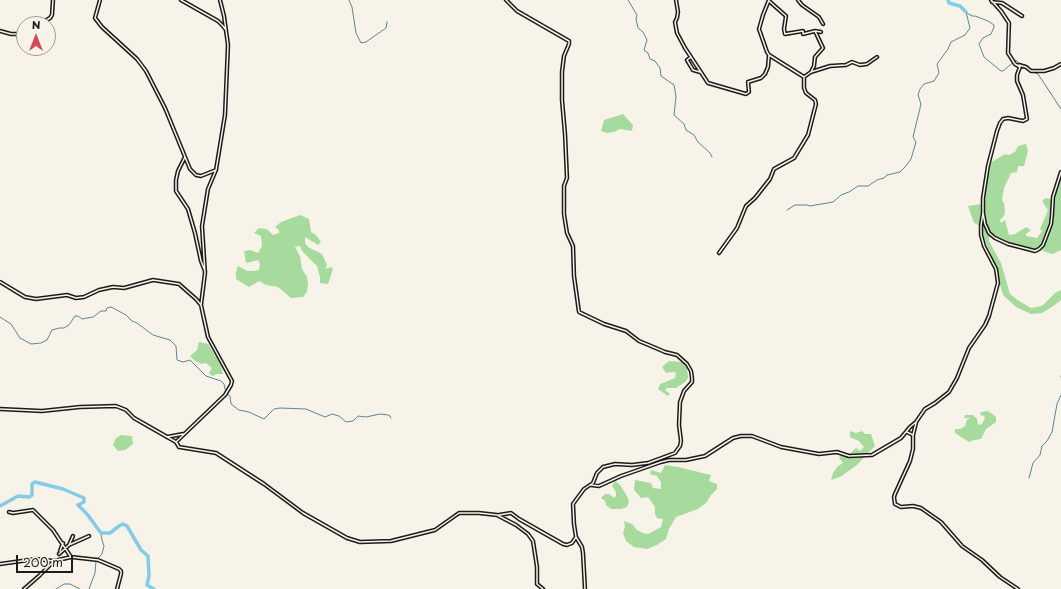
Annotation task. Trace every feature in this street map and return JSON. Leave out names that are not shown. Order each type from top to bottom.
[{"type":"street","points":[[51,16],[53,0]]},
{"type":"street","points":[[100,0],[96,18],[102,27],[137,58],[146,71],[167,113],[190,169],[196,175],[201,176],[216,170]]},
{"type":"street","points":[[181,0],[218,22],[227,32]]},
{"type":"street","points":[[176,442],[225,395],[232,381],[208,337],[201,305],[205,273],[202,226],[208,189],[216,170],[225,119],[228,49],[224,11],[220,0]]},
{"type":"street","points":[[506,0],[517,11],[569,41],[564,56],[562,72],[566,178],[564,186],[564,214],[567,233],[573,246],[574,276],[579,312],[604,324],[626,330],[639,341],[665,352],[677,355],[692,371],[692,382],[684,391],[680,402],[678,425],[680,441],[677,451],[648,464],[615,464],[603,467],[597,473],[593,483],[584,489],[573,504],[576,537],[582,547],[585,589]]},
{"type":"street","points":[[676,0],[678,12],[675,28],[685,48],[708,83],[746,94],[749,92],[748,82],[761,78],[765,74],[768,67],[769,55],[759,29],[769,0],[786,16],[784,29],[785,34],[803,31],[803,34],[815,31],[821,32]]},
{"type":"street","points":[[798,0],[802,5],[820,17],[823,24]]},
{"type":"street","points":[[992,1],[1002,3],[1022,16]]},
{"type":"street","points":[[992,1],[1002,11],[1009,23],[1008,51],[1010,57],[1016,65],[1020,66],[1017,81],[1023,95],[1027,119],[1023,122],[1008,118],[1003,119],[1000,123],[986,173],[983,213],[987,230],[995,238],[1012,246],[1035,251],[1039,249],[1043,245],[1051,224],[1053,197],[1061,172]]},
{"type":"street","points":[[0,31],[16,34]]},
{"type":"street","points":[[811,72],[814,66],[815,57],[824,49],[815,31]]},
{"type":"street","points":[[769,55],[804,77]]},
{"type":"street","points":[[691,57],[687,60],[693,70],[700,72]]},
{"type":"street","points":[[804,77],[811,72],[830,66],[846,65],[852,62],[867,64],[877,58]]},
{"type":"street","points":[[1016,65],[1026,67],[1032,71],[1048,71],[1061,64]]},
{"type":"street","points":[[719,253],[737,228],[746,206],[755,198],[770,179],[774,169],[794,158],[808,135],[816,104],[815,100],[806,93],[804,88],[804,77]]},
{"type":"street","points":[[185,157],[178,171],[176,191],[188,210],[205,273]]},
{"type":"street","points":[[591,485],[599,486],[621,476],[661,462],[669,460],[686,460],[705,456],[733,438],[741,436],[752,436],[781,447],[819,454],[837,452],[849,456],[872,455],[901,438],[916,422],[925,409],[940,400],[949,392],[957,378],[969,348],[985,325],[998,288],[998,278],[996,269],[984,246],[981,235],[980,225],[983,213]]},
{"type":"street","points":[[0,282],[25,297],[36,299],[67,295],[76,298],[84,297],[99,290],[113,287],[124,288],[153,280],[179,284],[201,305]]},
{"type":"street","points":[[0,409],[42,411],[80,407],[116,406],[126,410],[134,418],[176,442],[179,446],[216,453],[264,484],[303,513],[347,538],[360,542],[391,541],[435,530],[460,513],[498,515],[512,513],[519,519],[563,544],[567,545],[572,543],[576,537]]},
{"type":"street","points":[[916,422],[913,435],[913,452],[895,494],[895,504],[901,507],[913,506],[921,508],[941,522],[962,546],[982,560],[996,574],[1018,589]]},
{"type":"street","points":[[907,432],[913,435]]},
{"type":"street","points":[[167,437],[185,434]]},
{"type":"street","points":[[9,512],[13,513],[34,510],[63,542],[71,557]]},
{"type":"street","points":[[498,515],[516,525],[528,534],[533,541],[537,567],[537,584],[543,589]]},
{"type":"street","points":[[59,554],[66,548],[73,536]]},
{"type":"street","points":[[69,544],[89,536]]},
{"type":"street","points":[[57,560],[63,542]]},
{"type":"street","points":[[0,564],[36,559],[54,561],[71,557],[98,560],[121,571],[116,589]]},
{"type":"street","points":[[24,589],[54,561]]},
{"type":"green space","points":[[623,114],[633,125],[632,131],[620,129],[607,133],[601,131],[604,120]]},
{"type":"green space","points":[[1026,144],[1028,151],[1024,166],[1018,166],[1017,172],[1011,173],[1004,188],[1002,200],[1005,211],[1004,216],[1000,220],[1001,223],[1005,220],[1009,235],[1015,234],[1026,227],[1031,230],[1026,234],[1026,236],[1037,238],[1042,231],[1040,229],[1048,210],[1042,201],[1046,198],[1053,200],[1061,180],[1061,250],[1052,254],[999,240],[996,235],[990,232],[989,241],[1001,263],[1010,294],[1019,301],[1031,308],[1042,306],[1055,293],[1061,290],[1061,300],[1042,313],[1031,314],[1016,307],[1003,295],[991,254],[982,235],[981,226],[974,223],[968,206],[981,204],[985,189],[987,165],[1005,154],[1009,155],[1015,152],[1018,146]]},
{"type":"green space","points":[[300,215],[309,219],[311,232],[316,235],[321,242],[318,245],[305,237],[305,243],[308,247],[322,254],[327,265],[325,269],[331,267],[333,269],[328,284],[320,283],[317,266],[302,251],[300,246],[295,247],[300,256],[302,269],[307,277],[308,284],[307,292],[303,297],[291,298],[278,287],[266,285],[259,281],[249,287],[236,279],[238,266],[247,271],[259,270],[260,264],[258,260],[246,263],[244,251],[250,250],[258,253],[262,246],[261,236],[254,233],[259,228],[267,229],[273,235],[279,233],[279,230],[275,227],[281,222]]},
{"type":"green space","points":[[199,342],[208,344],[221,365],[223,374],[212,376],[209,373],[212,368],[206,363],[201,364],[190,356],[197,350]]},
{"type":"green space","points":[[669,361],[683,362],[687,367],[688,378],[676,388],[667,388],[665,390],[670,394],[668,396],[658,389],[660,384],[675,378],[676,373],[666,373],[662,367]]},
{"type":"green space","points":[[988,411],[996,417],[996,422],[986,429],[981,439],[969,442],[955,433],[955,429],[960,429],[965,426],[967,420],[970,418],[964,418],[965,415],[973,415],[977,419],[978,425],[982,424],[985,418],[984,416],[980,415],[981,412]]},
{"type":"green space","points":[[850,431],[856,433],[862,431],[865,434],[871,434],[875,446],[857,465],[840,477],[831,480],[833,473],[838,466],[843,463],[839,458],[841,455],[846,457],[856,448],[860,451],[864,447],[859,441],[850,437]]},
{"type":"green space","points":[[121,435],[132,436],[133,444],[125,450],[118,451],[113,445],[116,438]]},
{"type":"green space","points":[[665,465],[711,475],[709,481],[717,484],[717,489],[706,503],[698,509],[676,517],[669,529],[666,539],[647,549],[634,547],[626,541],[623,533],[625,527],[624,521],[632,524],[637,530],[648,534],[661,527],[663,519],[657,518],[655,514],[655,507],[648,497],[641,498],[634,490],[635,480],[651,483],[653,488],[661,489],[661,482],[657,476],[650,474],[651,470],[661,473]]},
{"type":"green space","points":[[615,481],[620,485],[629,502],[627,507],[621,509],[611,509],[601,498],[605,494],[609,494],[614,498],[616,496],[616,492],[612,486]]},
{"type":"waterway","points":[[349,0],[352,7],[356,33],[361,43],[366,42],[386,28],[387,22]]},
{"type":"waterway","points":[[628,0],[637,15],[636,19],[638,28],[643,32],[647,40],[644,50],[648,53],[650,59],[655,61],[660,68],[661,76],[674,85],[676,96],[674,115],[684,124],[686,130],[694,135],[698,142],[710,153],[712,157]]},
{"type":"waterway","points":[[948,0],[949,3],[960,6],[966,12]]},
{"type":"waterway","points":[[787,210],[795,205],[810,206],[833,202],[841,195],[858,186],[868,186],[887,175],[900,172],[905,167],[911,159],[916,142],[913,137],[921,104],[918,95],[920,89],[924,84],[934,81],[939,73],[937,64],[948,49],[951,42],[965,35],[970,28],[966,12]]},
{"type":"waterway","points":[[967,13],[988,21],[994,25],[991,34],[983,38],[979,44],[984,57],[1001,71],[1016,60],[1019,63],[1028,66],[1032,72],[1038,74],[1061,109]]},
{"type":"waterway","points":[[0,317],[11,324],[20,338],[31,344],[41,343],[47,340],[52,330],[64,328],[69,325],[75,316],[82,319],[93,317],[101,311],[106,311],[107,308],[111,307],[126,315],[132,321],[153,335],[170,340],[176,346],[177,360],[183,362],[190,360],[206,376],[221,381],[224,384],[226,393],[230,396],[231,404],[239,410],[249,412],[264,419],[274,409],[280,408],[306,409],[325,417],[332,414],[339,416],[346,422],[353,421],[358,416],[366,417],[380,414],[388,415],[391,418]]},
{"type":"waterway","points":[[1029,478],[1033,463],[1040,455],[1042,446],[1052,432],[1057,404],[1061,395]]},
{"type":"waterway","points":[[0,506],[18,496],[29,497],[32,495],[32,484],[35,482],[63,489],[84,498],[84,502],[78,505],[87,514],[101,533],[110,533],[123,524],[127,526],[141,550],[148,556],[149,576],[147,585],[154,589]]},
{"type":"waterway","points":[[97,559],[102,554],[104,546],[101,533]]},
{"type":"waterway","points":[[89,589],[95,573],[96,561]]},
{"type":"waterway","points":[[56,589],[64,584],[70,584],[80,589]]}]
